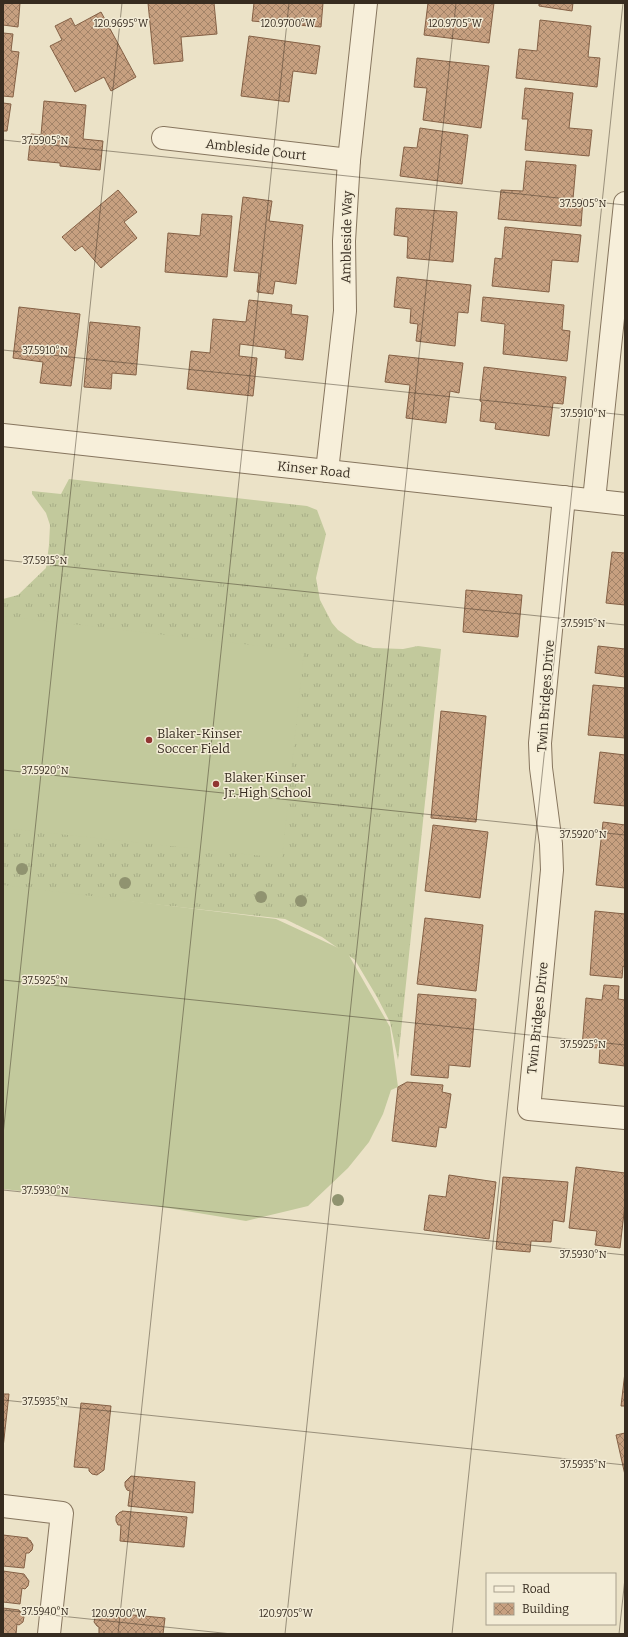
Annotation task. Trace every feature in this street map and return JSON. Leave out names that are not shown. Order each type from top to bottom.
[{"type":"street","name":"Ambleside Way","points":[[327,471],[345,311],[344,241],[348,160],[366,3]]},
{"type":"street","name":"Ambleside Court","points":[[163,138],[348,160]]},
{"type":"street","points":[[594,500],[625,203]]},
{"type":"street","name":"Kinser Road","points":[[3,435],[625,504]]},
{"type":"street","name":"Twin Bridges Drive","points":[[564,497],[541,718],[541,768],[551,844],[552,870],[529,1109],[625,1118]]},
{"type":"street","points":[[3,1506],[62,1513],[49,1634]]},
{"type":"green space","points":[[69,479],[307,506],[317,510],[326,534],[316,578],[320,600],[332,623],[338,630],[357,643],[373,648],[403,649],[418,646],[441,649],[398,1060],[390,1022],[355,960],[322,937],[285,919],[3,887],[3,599],[18,595],[46,568],[50,525],[46,513],[32,494],[32,491],[61,494]]},
{"type":"green space","name":"Blaker-Kinser Soccer Field","points":[[3,616],[304,651],[282,858],[3,828]]},
{"type":"green space","points":[[3,885],[276,919],[347,952],[390,1027],[398,1087],[391,1090],[383,1114],[369,1142],[348,1168],[308,1206],[246,1221],[150,1205],[3,1189]]},
{"type":"building","points":[[3,3],[20,3],[18,27],[3,25]]},
{"type":"building","points":[[148,3],[214,3],[217,34],[181,37],[183,61],[154,64]]},
{"type":"building","points":[[254,3],[323,3],[321,27],[252,21]]},
{"type":"building","points":[[428,3],[494,3],[489,43],[424,35]]},
{"type":"building","points":[[539,3],[573,3],[572,11],[539,6]]},
{"type":"building","points":[[101,12],[136,77],[111,91],[104,77],[75,92],[50,46],[62,40],[55,26],[71,18],[75,26]]},
{"type":"building","points":[[540,20],[591,26],[588,57],[600,58],[597,87],[516,78],[519,49],[537,51]]},
{"type":"building","points":[[3,33],[13,34],[11,51],[19,52],[13,97],[3,96]]},
{"type":"building","points":[[249,36],[320,46],[316,74],[293,71],[289,102],[241,96]]},
{"type":"building","points":[[417,58],[489,66],[481,128],[423,120],[427,88],[414,87]]},
{"type":"building","points":[[525,88],[573,93],[569,128],[592,130],[589,156],[525,150],[528,119],[522,119]]},
{"type":"building","points":[[44,101],[86,105],[83,139],[103,141],[100,170],[60,166],[60,163],[28,160],[31,134],[41,135]]},
{"type":"building","points":[[3,103],[11,104],[7,131],[3,131]]},
{"type":"building","points":[[420,128],[468,135],[462,184],[400,176],[404,147],[417,148]]},
{"type":"building","points":[[526,161],[576,165],[573,199],[583,199],[581,226],[498,219],[501,190],[523,191]]},
{"type":"building","points":[[118,190],[137,212],[124,222],[137,238],[101,268],[82,246],[75,251],[62,237]]},
{"type":"building","points":[[243,197],[272,201],[269,221],[303,225],[296,284],[275,281],[273,294],[257,292],[259,273],[234,271]]},
{"type":"building","points":[[396,208],[457,212],[453,262],[407,258],[408,237],[394,235]]},
{"type":"building","points":[[202,214],[232,216],[227,277],[165,272],[168,233],[200,236]]},
{"type":"building","points":[[505,227],[581,235],[578,262],[552,260],[549,292],[492,286],[495,258],[502,259]]},
{"type":"building","points":[[397,277],[471,285],[468,313],[458,312],[455,346],[416,341],[418,324],[410,323],[411,309],[394,307]]},
{"type":"building","points":[[483,297],[564,305],[562,330],[570,331],[567,361],[503,354],[505,324],[481,321]]},
{"type":"building","points":[[249,300],[292,305],[291,314],[308,316],[303,360],[285,358],[286,350],[240,344],[239,356],[257,358],[253,396],[187,389],[191,351],[210,353],[213,319],[246,322]]},
{"type":"building","points":[[19,307],[80,314],[71,386],[40,383],[43,362],[13,358]]},
{"type":"building","points":[[90,322],[140,327],[136,375],[112,373],[111,389],[84,387]]},
{"type":"building","points":[[389,355],[463,363],[459,393],[450,391],[446,423],[406,418],[410,385],[385,382]]},
{"type":"building","points":[[484,367],[566,377],[563,404],[553,403],[549,436],[495,429],[496,423],[480,421],[482,402],[480,401]]},
{"type":"building","points":[[612,552],[625,553],[625,605],[606,603]]},
{"type":"building","points":[[466,590],[522,595],[518,637],[463,632]]},
{"type":"building","points":[[598,646],[625,649],[625,677],[595,673]]},
{"type":"building","points":[[593,685],[625,688],[625,738],[588,735]]},
{"type":"building","points":[[441,711],[486,716],[476,822],[431,818]]},
{"type":"building","points":[[600,752],[625,755],[625,806],[594,803]]},
{"type":"building","points":[[603,822],[625,825],[625,888],[596,885]]},
{"type":"building","points":[[433,825],[488,832],[480,898],[425,891]]},
{"type":"building","points":[[595,911],[625,914],[625,967],[623,966],[622,978],[590,975]]},
{"type":"building","points":[[425,918],[483,925],[476,991],[417,984]]},
{"type":"building","points":[[604,985],[619,986],[618,999],[625,1000],[625,1066],[599,1063],[600,1048],[582,1047],[586,998],[602,1000]]},
{"type":"building","points":[[418,994],[476,999],[470,1067],[449,1065],[448,1078],[411,1075]]},
{"type":"building","points":[[407,1082],[443,1085],[442,1092],[451,1094],[446,1128],[439,1127],[436,1147],[392,1141],[398,1087]]},
{"type":"building","points":[[576,1167],[625,1173],[625,1204],[620,1248],[595,1245],[597,1231],[569,1228]]},
{"type":"building","points":[[449,1175],[496,1182],[489,1239],[424,1230],[429,1195],[446,1197]]},
{"type":"building","points":[[503,1177],[568,1182],[564,1222],[553,1220],[551,1242],[531,1241],[530,1252],[496,1249]]},
{"type":"building","points":[[625,1372],[625,1406],[621,1406]]},
{"type":"building","points":[[3,1394],[9,1394],[3,1448]]},
{"type":"building","points":[[81,1403],[111,1406],[104,1470],[97,1475],[92,1474],[89,1471],[89,1468],[74,1467]]},
{"type":"building","points":[[625,1433],[625,1475],[616,1435]]},
{"type":"building","points":[[131,1476],[195,1482],[193,1513],[128,1506],[130,1491],[127,1490],[125,1482]]},
{"type":"building","points":[[122,1511],[187,1517],[184,1547],[120,1541],[121,1525],[118,1525],[116,1516]]},
{"type":"building","points":[[3,1535],[28,1538],[28,1540],[30,1540],[33,1545],[32,1550],[29,1553],[26,1553],[24,1568],[3,1566]]},
{"type":"building","points":[[3,1571],[24,1574],[29,1581],[28,1586],[25,1589],[22,1588],[20,1604],[3,1602]]},
{"type":"building","points":[[3,1608],[19,1610],[24,1617],[23,1622],[19,1625],[17,1624],[16,1634],[3,1634]]},
{"type":"building","points":[[101,1612],[165,1618],[163,1634],[99,1634],[99,1627],[94,1622],[95,1618]]},
{"type":"place","name":"Blaker-Kinser Soccer Field","points":[[149,740]]},
{"type":"place","name":"Blaker Kinser Jr. High School","points":[[216,784]]}]
